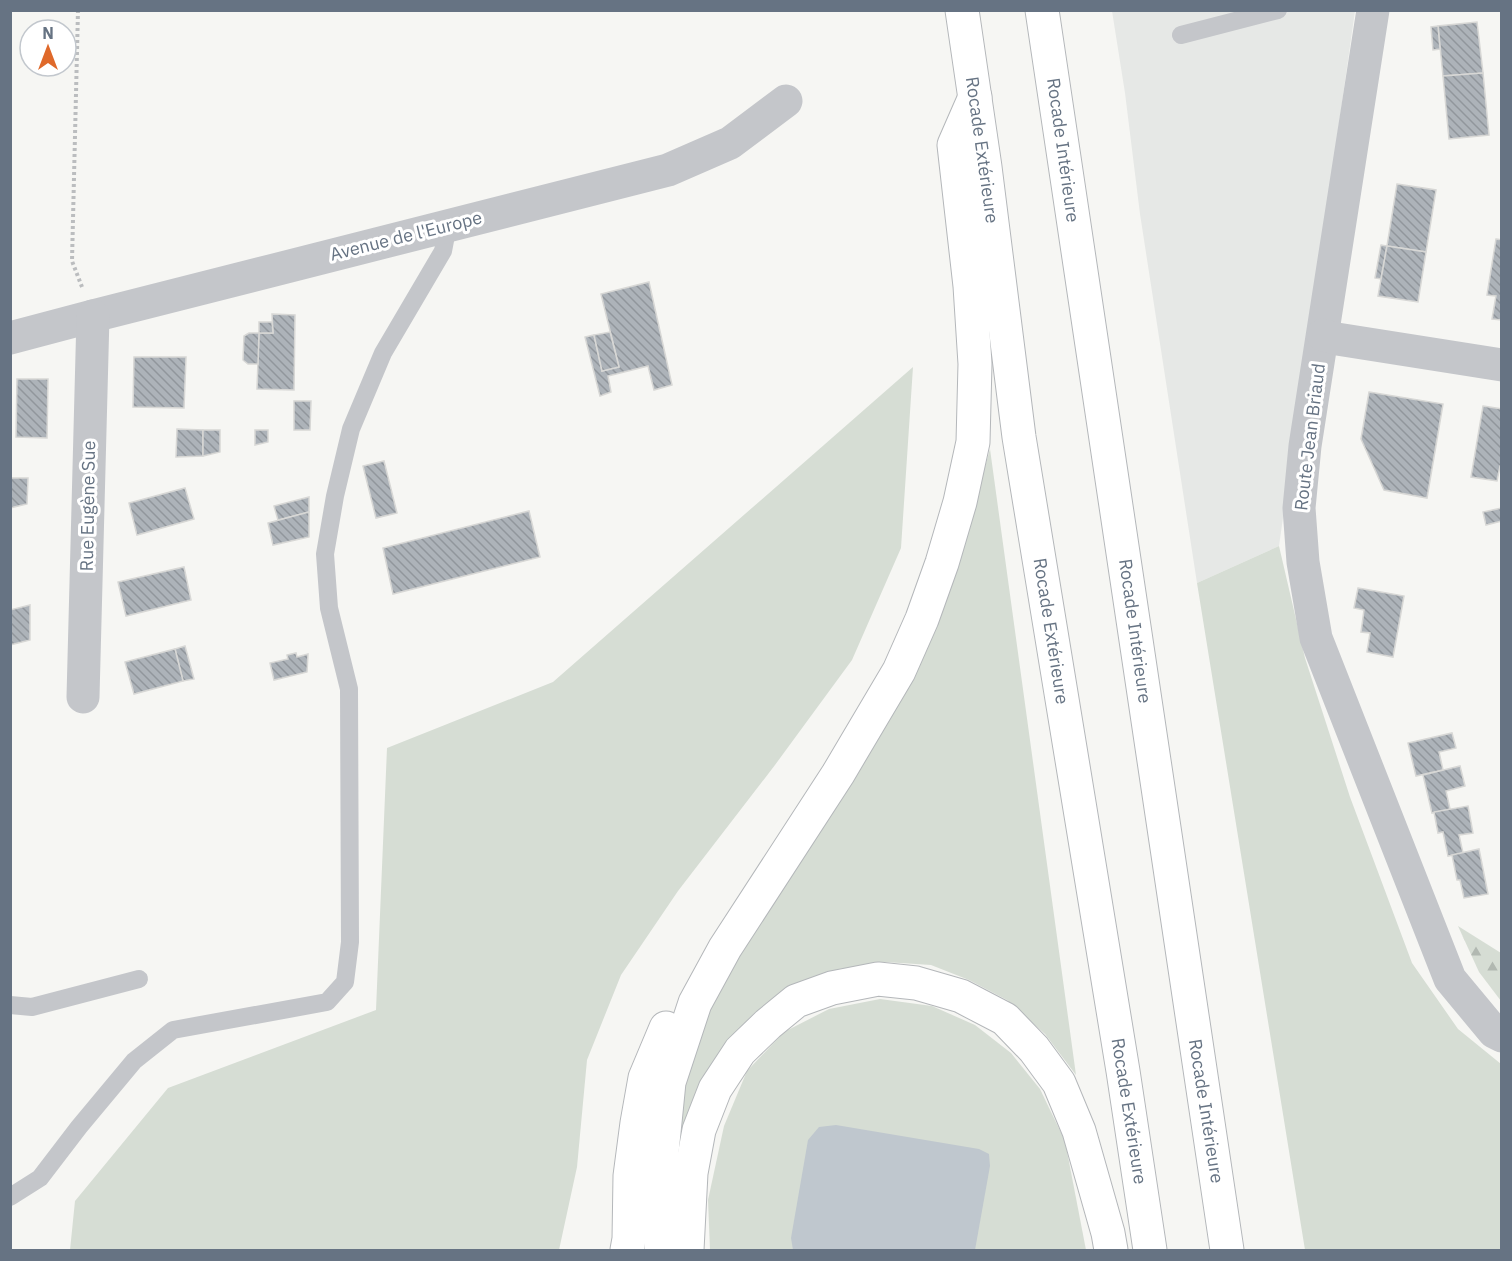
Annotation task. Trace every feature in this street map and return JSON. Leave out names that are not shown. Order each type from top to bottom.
[{"type":"highway","name":"Rocade Extérieure","points":[[962,10],[1019,437],[1123,1071],[1150,1251]]},
{"type":"highway","name":"Rocade Intérieure","points":[[1042,10],[1227,1251]]},
{"type":"highway","points":[[662,1251],[660,1172],[669,1082],[695,1003],[725,948],[838,774],[899,671],[926,608],[960,502],[973,442],[975,363],[970,286],[954,145],[975,98]]},
{"type":"highway","points":[[627,1251],[630,1176],[645,1078],[679,998],[713,943],[759,895]]},
{"type":"highway","points":[[687,1251],[691,1173],[699,1130],[715,1089],[740,1051],[796,1001],[832,988],[878,979],[916,983],[961,996],[1005,1018],[1034,1048],[1059,1083],[1079,1131],[1112,1251]]},
{"type":"highway","points":[[1199,1064],[1242,1251]]},
{"type":"street","name":"Route Jean Briaud","points":[[1373,10],[1305,446],[1299,508],[1303,562],[1316,638],[1450,979],[1494,1032],[1502,1036]]},
{"type":"street","name":"Avenue de l'Europe","points":[[10,338],[668,170],[730,143],[786,101]]},
{"type":"street","name":"Rue Eugène Sue","points":[[83,697],[93,316]]},
{"type":"street","points":[[1323,335],[1502,365]]},
{"type":"lane","points":[[1181,36],[1278,10]]},
{"type":"lane","points":[[10,1197],[40,1178],[134,1061],[173,1030],[327,1002],[345,982],[350,942],[349,688],[329,608],[325,554],[335,496],[351,429],[383,353],[443,251],[448,225]]},
{"type":"lane","points":[[10,1005],[32,1007],[139,980]]},
{"type":"path","points":[[78,10],[72,261],[93,316]]},
{"type":"shaded area","points":[[1112,11],[1355,11],[1279,546],[1197,583],[1140,214]]},
{"type":"shaded area","points":[[836,1125],[979,1149],[989,1154],[990,1166],[975,1250],[793,1250],[791,1238],[808,1140],[819,1127]]},
{"type":"green space","points":[[913,367],[901,548],[852,660],[678,891],[621,975],[587,1060],[577,1167],[559,1250],[70,1250],[75,1201],[168,1088],[376,1010],[387,748],[553,682]]},
{"type":"green space","points":[[990,449],[1076,1075],[1045,1034],[1007,1000],[969,980],[931,965],[885,962],[839,969],[795,986],[680,1157],[683,1095],[695,1045],[714,998],[960,556]]},
{"type":"green space","points":[[1279,546],[1305,658],[1350,797],[1412,963],[1458,1029],[1501,1064],[1501,1250],[1305,1250],[1197,583]]},
{"type":"green space","points":[[1458,926],[1501,953],[1501,1001],[1479,972]]},
{"type":"green space","points":[[880,999],[932,1006],[975,1025],[1011,1053],[1040,1089],[1065,1141],[1086,1250],[710,1250],[708,1200],[724,1126],[747,1071],[784,1032],[829,1009]]},
{"type":"building","points":[[1477,22],[1483,73],[1443,76],[1438,26]]},
{"type":"building","points":[[1438,26],[1440,49],[1433,50],[1431,27]]},
{"type":"building","points":[[1483,73],[1489,135],[1449,139],[1443,76]]},
{"type":"building","points":[[1397,184],[1436,190],[1426,252],[1387,246]]},
{"type":"building","points":[[1496,239],[1502,240],[1502,320],[1492,319],[1496,296],[1487,295]]},
{"type":"building","points":[[1381,245],[1387,246],[1381,279],[1375,278]]},
{"type":"building","points":[[1387,246],[1426,252],[1418,302],[1378,296]]},
{"type":"building","points":[[649,282],[672,385],[654,390],[648,366],[608,376],[611,392],[600,396],[585,337],[594,335],[602,371],[619,367],[601,294]]},
{"type":"building","points":[[272,314],[295,315],[294,390],[257,389],[259,333],[273,333]]},
{"type":"building","points":[[259,322],[272,322],[273,333],[259,333]]},
{"type":"building","points":[[610,332],[619,367],[602,371],[594,335]]},
{"type":"building","points":[[249,333],[259,333],[258,364],[248,364],[243,360],[244,336]]},
{"type":"building","points":[[134,357],[186,357],[184,408],[133,407]]},
{"type":"building","points":[[17,379],[48,379],[47,438],[16,437]]},
{"type":"building","points":[[1369,392],[1443,404],[1427,498],[1384,490],[1361,439]]},
{"type":"building","points":[[294,401],[311,401],[310,430],[294,430]]},
{"type":"building","points":[[1483,406],[1502,409],[1502,466],[1500,466],[1497,481],[1471,477]]},
{"type":"building","points":[[177,429],[203,430],[203,456],[176,457]]},
{"type":"building","points":[[203,430],[220,430],[220,452],[203,456]]},
{"type":"building","points":[[255,430],[268,430],[268,442],[255,445]]},
{"type":"building","points":[[384,461],[397,513],[376,518],[363,466]]},
{"type":"building","points":[[11,478],[28,478],[27,504],[10,508]]},
{"type":"building","points":[[185,488],[194,519],[137,535],[129,503]]},
{"type":"building","points":[[309,497],[309,512],[278,520],[274,506]]},
{"type":"building","points":[[1502,508],[1502,521],[1486,525],[1483,512]]},
{"type":"building","points":[[529,511],[540,557],[393,594],[383,548]]},
{"type":"building","points":[[309,512],[309,537],[273,545],[268,523]]},
{"type":"building","points":[[184,567],[191,600],[126,616],[118,582]]},
{"type":"building","points":[[1358,588],[1404,596],[1393,657],[1367,652],[1370,633],[1361,632],[1364,610],[1354,608]]},
{"type":"building","points":[[30,605],[30,640],[10,645],[10,610]]},
{"type":"building","points":[[185,646],[194,679],[183,681],[175,649]]},
{"type":"building","points":[[175,649],[183,681],[134,694],[125,662]]},
{"type":"building","points":[[296,653],[297,657],[308,654],[307,672],[274,680],[270,663],[288,659],[287,655]]},
{"type":"building","points":[[1452,733],[1456,748],[1439,752],[1443,770],[1416,776],[1408,743]]},
{"type":"building","points":[[1460,766],[1465,786],[1446,791],[1450,809],[1432,813],[1423,775]]},
{"type":"building","points":[[1468,806],[1473,833],[1459,835],[1463,853],[1448,856],[1443,832],[1438,833],[1434,812]]},
{"type":"building","points":[[1479,849],[1488,894],[1464,898],[1460,880],[1457,880],[1452,855]]}]
